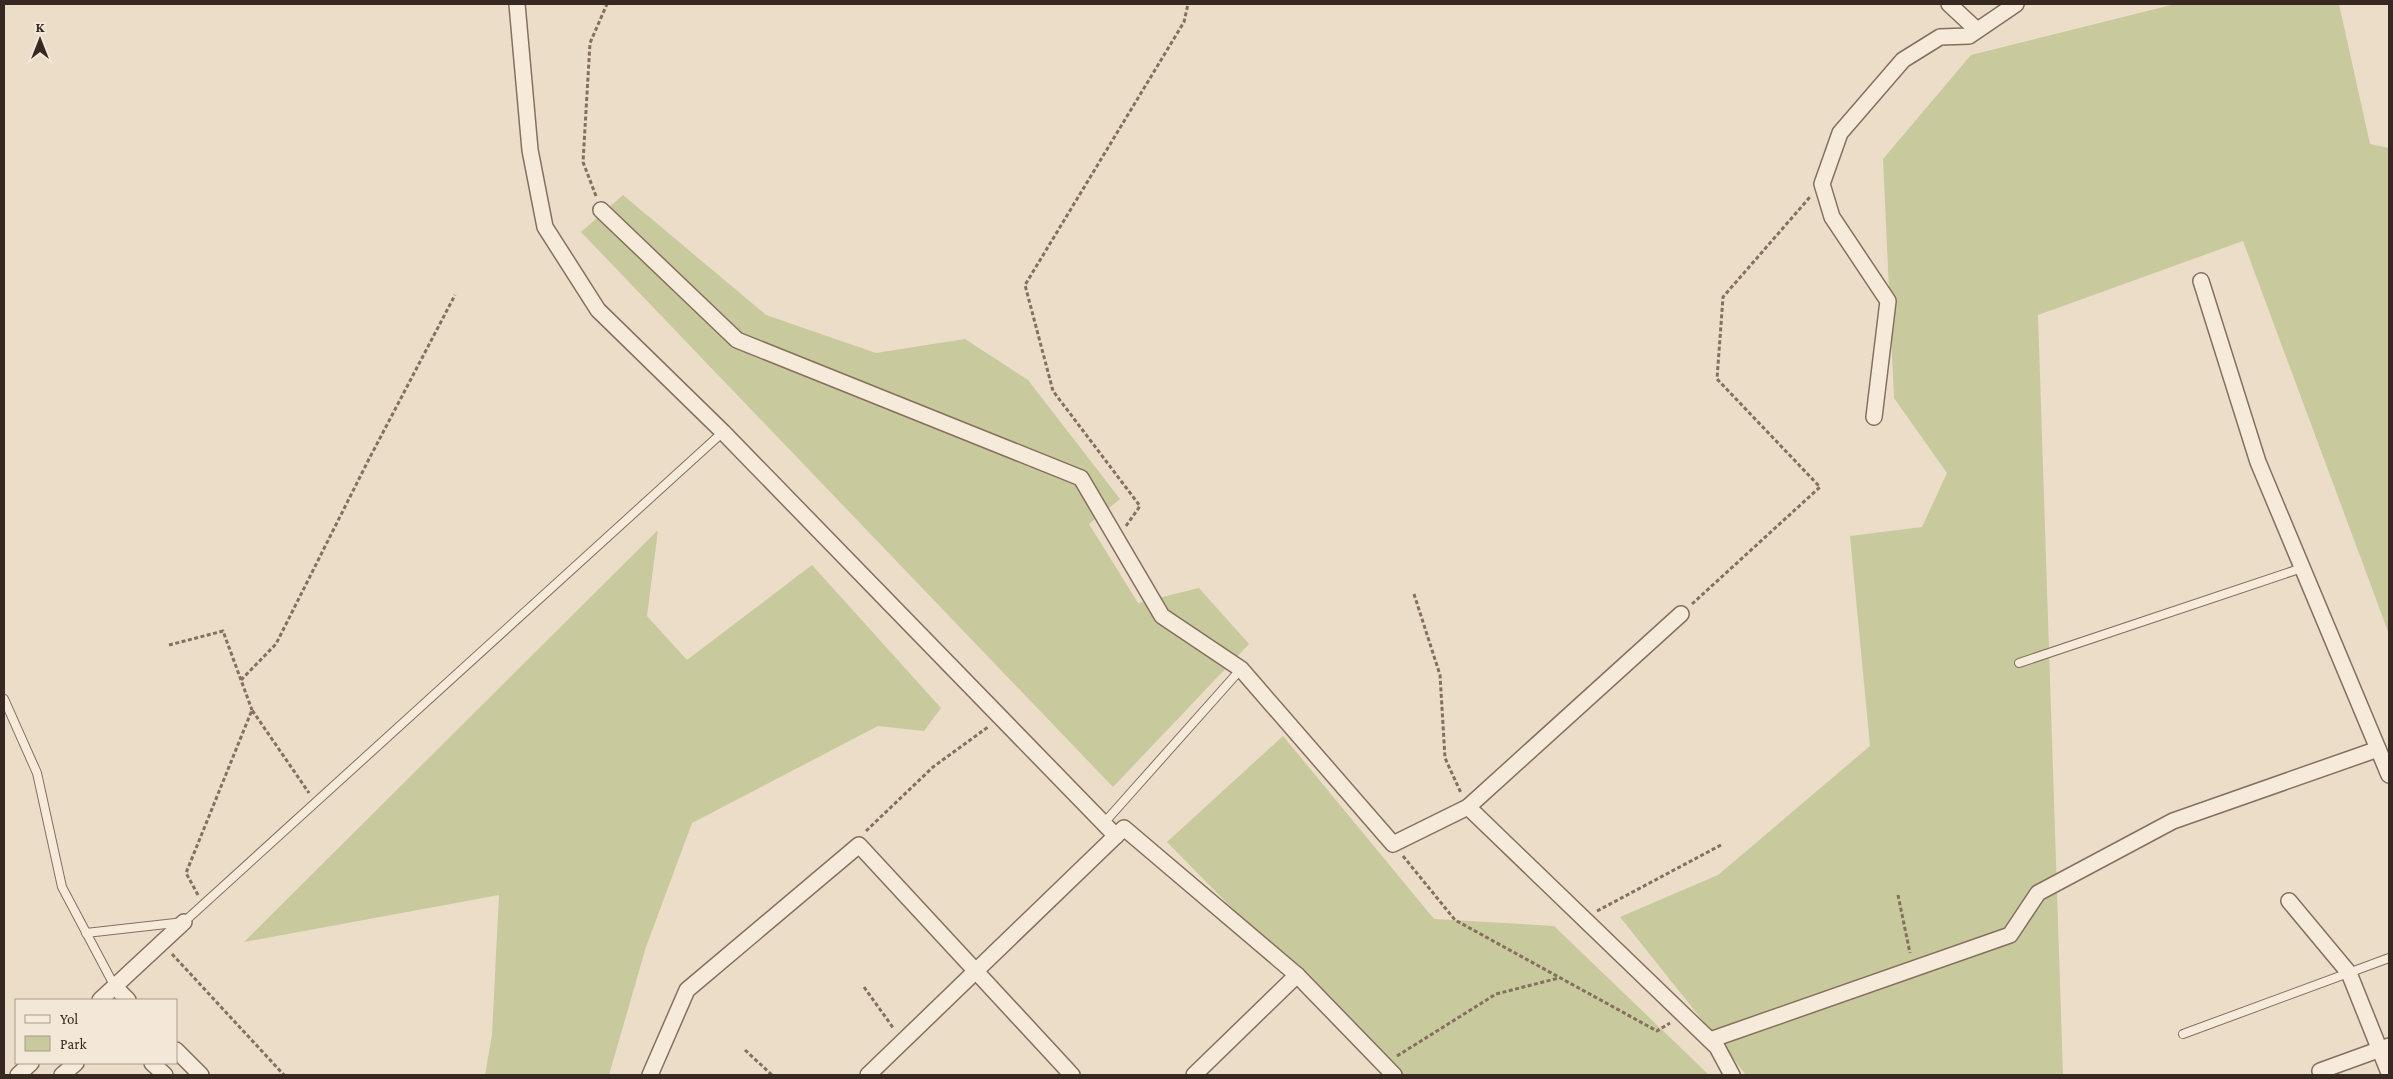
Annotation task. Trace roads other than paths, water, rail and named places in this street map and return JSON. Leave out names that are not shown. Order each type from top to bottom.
[{"type":"street","points":[[517,4],[530,150],[545,227],[598,310],[723,432],[1116,836]]},
{"type":"street","points":[[1949,4],[1977,30]]},
{"type":"street","points":[[1874,417],[1888,301],[1832,217],[1822,184],[1840,133],[1903,60],[1940,37],[1969,36],[2016,4]]},
{"type":"street","points":[[601,210],[737,340],[1081,478],[1162,616],[1241,669],[1393,844],[1468,807],[1681,614]]},
{"type":"street","points":[[2201,281],[2258,462],[2389,775]]},
{"type":"street","points":[[1710,1040],[2010,935],[2038,893],[2173,821],[2378,749]]},
{"type":"street","points":[[1468,807],[1717,1047],[1732,1075]]},
{"type":"street","points":[[868,1075],[1124,828],[1297,975],[1389,1070]]},
{"type":"street","points":[[650,1075],[687,990],[858,846],[1072,1075]]},
{"type":"street","points":[[2289,901],[2350,973],[2385,1048],[2389,1073]]},
{"type":"street","points":[[101,999],[184,922]]},
{"type":"street","points":[[1194,1075],[1297,975]]},
{"type":"street","points":[[114,987],[127,999]]},
{"type":"street","points":[[2320,1073],[2385,1048]]},
{"type":"street","points":[[178,1052],[201,1075]]},
{"type":"street","points":[[18,1075],[30,1064]]},
{"type":"street","points":[[62,1075],[75,1064]]},
{"type":"street","points":[[153,1064],[164,1075]]},
{"type":"lane","points":[[86,933],[184,922],[723,432]]},
{"type":"lane","points":[[2019,663],[2302,568]]},
{"type":"lane","points":[[1104,823],[1241,669]]},
{"type":"lane","points":[[4,700],[37,773],[62,887],[114,987]]},
{"type":"lane","points":[[2182,1034],[2389,958]]}]
